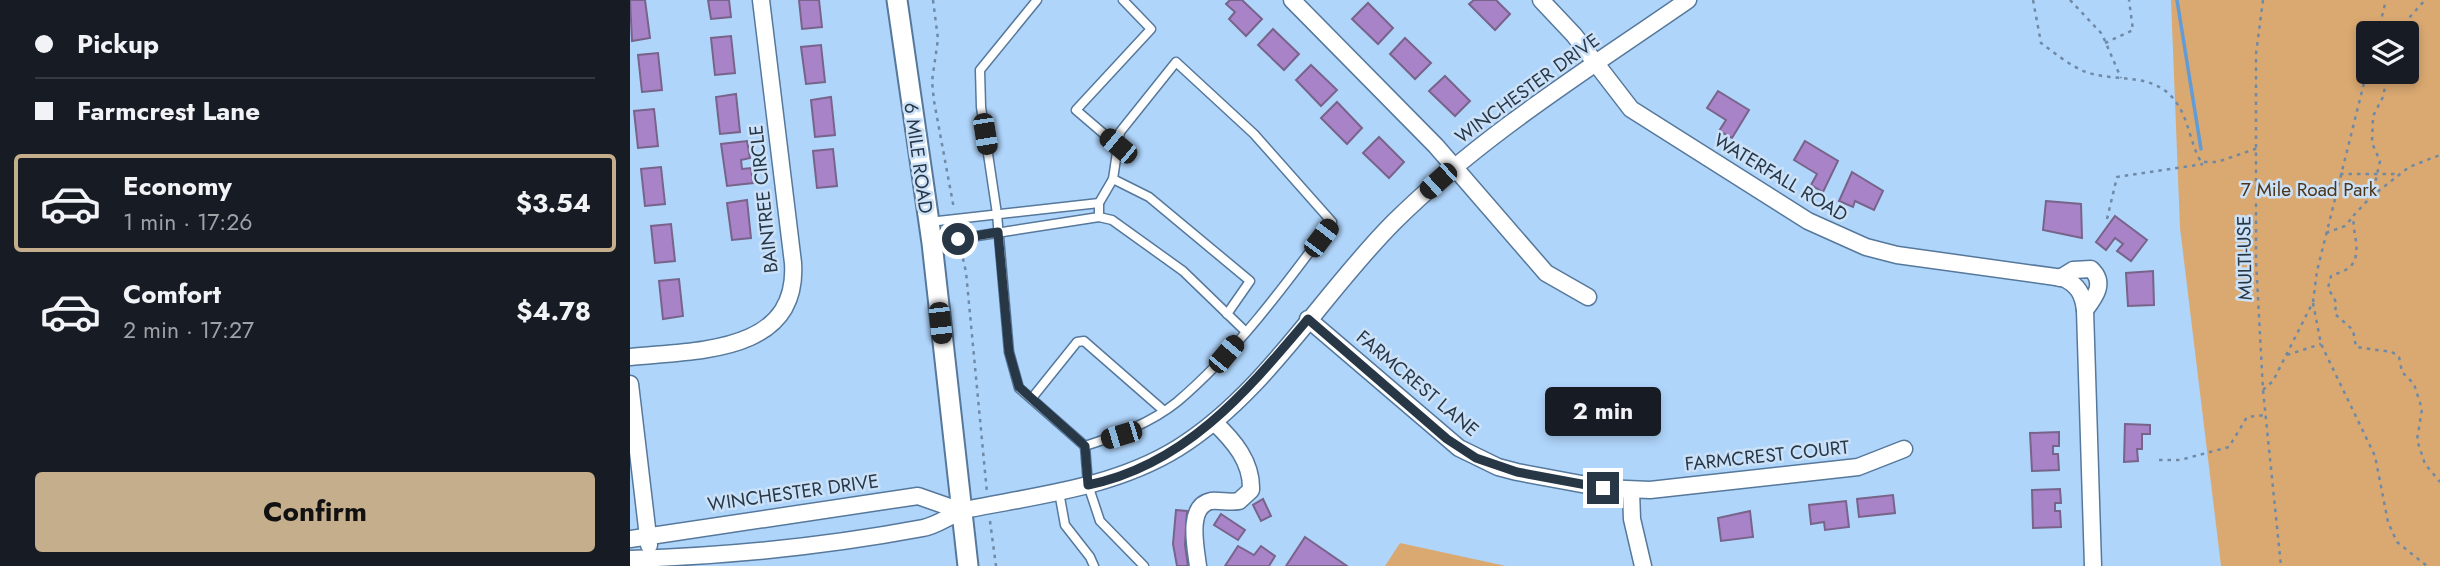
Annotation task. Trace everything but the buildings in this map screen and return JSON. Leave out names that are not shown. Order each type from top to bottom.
[{"type":"street","name":"BAINTREE CIRCLE","points":[[630,357],[726,346],[748,340],[778,318],[788,300],[793,284],[793,263],[761,0]]},
{"type":"street","name":"6 MILE ROAD","points":[[897,0],[932,243],[968,566]]},
{"type":"street","points":[[1292,0],[1454,167],[1546,273],[1588,297]]},
{"type":"street","name":"WATERFALL ROAD","points":[[1541,0],[1566,25],[1618,97],[1641,117],[1836,236],[1897,255],[2060,278],[2077,287],[2084,299],[2085,310],[2093,566]]},
{"type":"street","name":"WINCHESTER DRIVE","points":[[630,559],[651,562],[810,544],[927,527],[961,511],[1113,480],[1161,458],[1214,422],[1251,386],[1391,225],[1454,167],[1527,111],[1688,0]]},
{"type":"street","name":"WATERFALL ROAD","points":[[2060,278],[2082,268],[2091,269],[2097,275],[2099,285],[2096,296],[2085,310]]},
{"type":"street","name":"FARMCREST LANE","points":[[1308,319],[1447,439],[1476,458],[1517,472],[1631,491]]},
{"type":"street","points":[[630,384],[651,562]]},
{"type":"street","points":[[1198,566],[1194,530],[1196,515],[1203,505],[1211,501],[1239,501],[1251,490],[1251,477],[1237,446],[1214,422]]},
{"type":"street","name":"FARMCREST COURT","points":[[1631,491],[1858,467],[1904,449]]},
{"type":"street","points":[[1631,491],[1632,519],[1643,566]]},
{"type":"street","name":"WINCHESTER DRIVE","points":[[630,538],[918,496],[961,511]]},
{"type":"lane","points":[[1037,0],[980,70],[981,107],[997,214],[1009,352],[1019,387],[1085,446],[1088,485],[1100,520],[1144,566]]},
{"type":"lane","points":[[1118,146],[1076,110],[1151,29],[1123,0]]},
{"type":"lane","points":[[1085,446],[1121,435],[1175,403],[1245,331],[1332,222],[1254,134],[1176,62],[1120,132],[1113,178],[1099,203],[1099,218]]},
{"type":"lane","points":[[1113,178],[1149,197],[1250,281],[1227,314]]},
{"type":"lane","points":[[929,222],[1099,203]]},
{"type":"lane","points":[[932,243],[1099,218],[1112,220],[1183,271],[1245,331]]},
{"type":"lane","points":[[1031,398],[1077,342],[1084,341],[1163,410]]},
{"type":"lane","points":[[1059,491],[1065,525],[1090,556],[1094,566]]},
{"type":"path","points":[[933,0],[938,39],[932,81],[934,101],[955,219]]},
{"type":"path","points":[[2032,0],[2041,43],[2084,71],[2107,78],[2157,85],[2170,95],[2186,122],[2195,152],[2201,162],[2206,164]]},
{"type":"path","points":[[2070,0],[2102,34],[2121,78]]},
{"type":"path","points":[[2105,43],[2133,30],[2129,0]]},
{"type":"path","name":"MULTI-USE","points":[[2263,0],[2256,54],[2256,261],[2265,415],[2281,566]]},
{"type":"path","points":[[2381,21],[2385,0]]},
{"type":"path","points":[[2408,21],[2425,0]]},
{"type":"path","points":[[2263,390],[2273,381],[2313,302],[2326,233],[2364,84]]},
{"type":"path","points":[[2369,199],[2380,161],[2372,143],[2372,116],[2383,97],[2386,84]]},
{"type":"path","points":[[2107,219],[2117,177],[2206,164],[2258,148]]},
{"type":"path","points":[[2326,233],[2344,226],[2369,199],[2409,167],[2440,155]]},
{"type":"path","points":[[2340,174],[2400,174]]},
{"type":"path","points":[[2354,215],[2357,244],[2353,262],[2348,269],[2331,276],[2329,282],[2329,290],[2337,307],[2335,314],[2353,330],[2357,348],[2392,352],[2399,357],[2402,372],[2414,384],[2422,409],[2417,440],[2425,464],[2440,482]]},
{"type":"path","points":[[958,239],[966,272],[996,566]]},
{"type":"path","points":[[2313,302],[2321,344],[2375,456],[2388,522],[2397,542],[2418,562],[2427,566]]},
{"type":"path","points":[[2286,356],[2321,344]]},
{"type":"path","points":[[2159,460],[2180,460],[2229,447],[2247,417],[2265,415]]},
{"type":"green space","name":"7 Mile Road Park","points":[[2171,0],[2440,0],[2440,566],[2221,566],[2180,228]]},
{"type":"green space","points":[[1400,543],[1506,566],[1385,566]]},
{"type":"waterway","points":[[2177,0],[2201,149]]},
{"type":"route","points":[[958,239],[998,232],[1009,352],[1019,387],[1085,446],[1088,485],[1113,480],[1141,468],[1197,435],[1241,397],[1308,319],[1447,439],[1476,458],[1517,472],[1603,488]]}]
